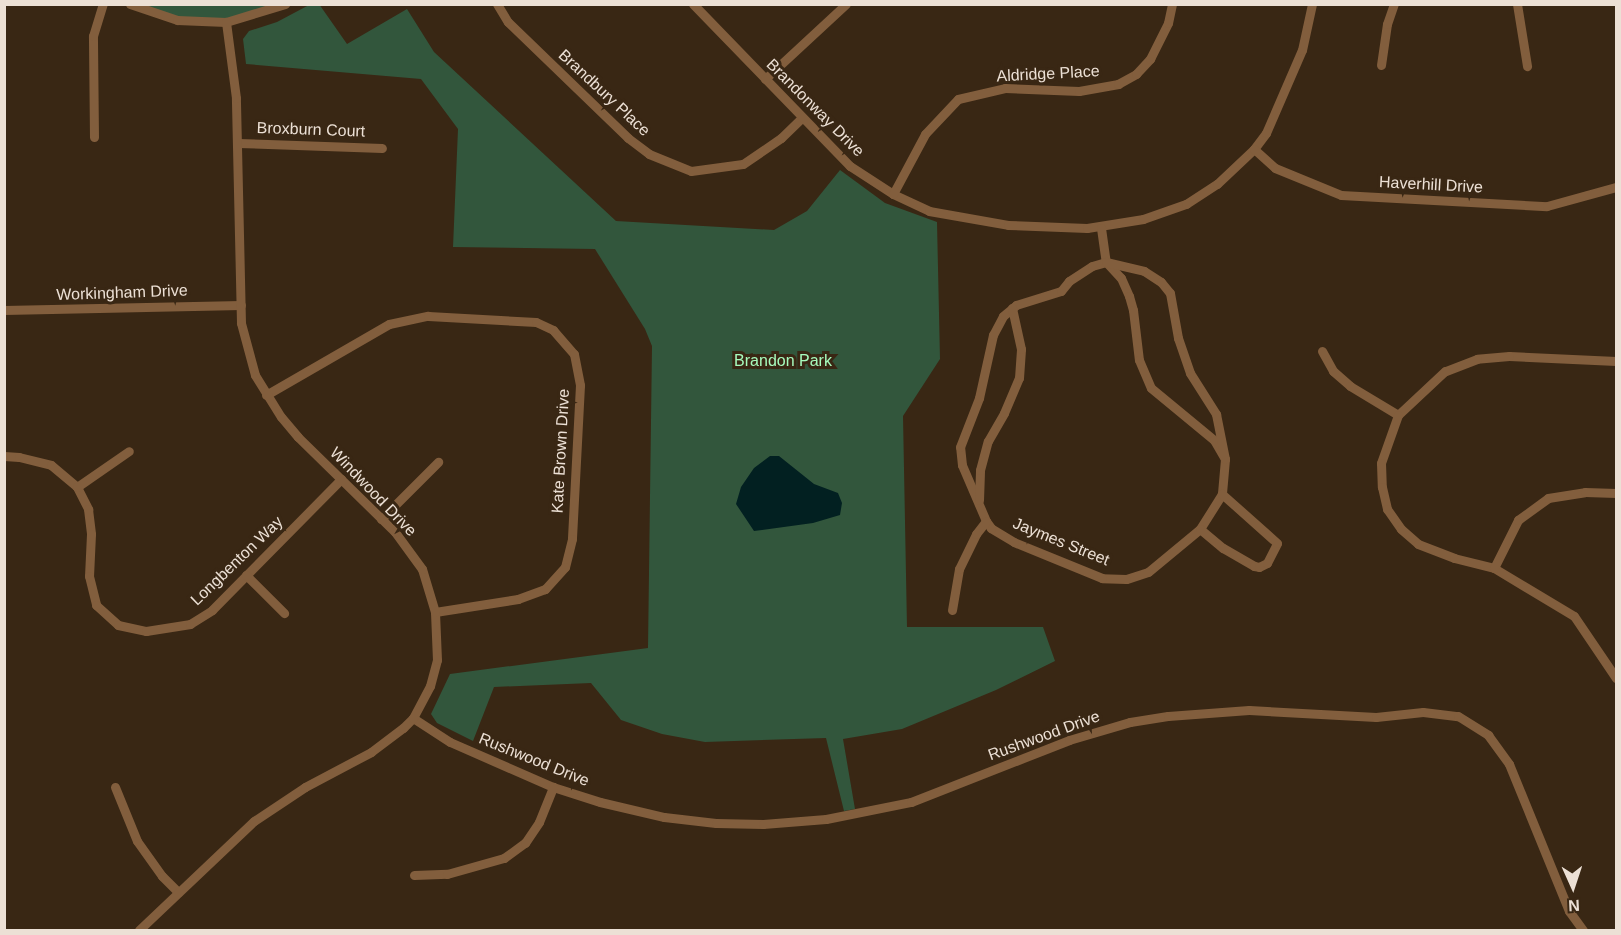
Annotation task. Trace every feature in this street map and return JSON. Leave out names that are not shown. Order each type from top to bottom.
[{"type":"street","points":[[94,137],[93,36],[103,4]]},
{"type":"street","points":[[130,4],[177,20],[226,22],[285,4]]},
{"type":"street","name":"Brandbury Place","points":[[498,4],[508,22],[628,138],[649,154],[691,171],[743,164],[781,138],[802,118]]},
{"type":"street","name":"Brandonway Drive","points":[[693,4],[850,166],[893,194],[929,211],[1008,225],[1101,228],[1143,219],[1186,204],[1216,184],[1254,149],[1266,133],[1302,50],[1312,4]]},
{"type":"street","points":[[765,80],[846,4]]},
{"type":"street","name":"Aldridge Place","points":[[893,194],[925,134],[958,99],[1005,88],[1078,91],[1118,84],[1136,74],[1150,59],[1168,23],[1172,4]]},
{"type":"street","points":[[1381,65],[1387,24],[1394,4]]},
{"type":"street","points":[[1517,4],[1527,66]]},
{"type":"street","name":"Windwood Drive","points":[[139,930],[254,821],[313,782],[371,752],[413,718],[430,686],[437,660],[435,612],[422,569],[395,532],[298,437],[266,395],[255,375],[246,348],[241,304],[236,98],[226,22]]},
{"type":"street","name":"Broxburn Court","points":[[238,143],[382,148]]},
{"type":"street","name":"Haverhill Drive","points":[[1254,149],[1275,168],[1341,195],[1547,206],[1617,187]]},
{"type":"street","points":[[1101,228],[1106,262],[1121,278],[1129,296],[1139,360],[1151,388],[1214,440],[1225,459]]},
{"type":"street","points":[[1012,308],[1061,291],[1069,281],[1092,266],[1106,262],[1144,271],[1161,282],[1170,293],[1178,338],[1190,373],[1216,414],[1225,459],[1222,494],[1277,543],[1267,563],[1254,566],[1223,548],[1200,530]]},
{"type":"street","name":"Workingham Drive","points":[[4,310],[241,304]]},
{"type":"street","name":"Jaymes Street","points":[[979,506],[980,470],[988,441],[1004,414],[1019,378],[1021,349],[1012,308],[1003,316],[993,335],[979,398],[960,447],[962,465],[979,506],[991,528],[1014,542],[1102,578],[1126,579],[1148,572],[1200,530],[1222,494]]},
{"type":"street","name":"Kate Brown Drive","points":[[266,395],[389,324],[428,316],[536,322],[553,330],[574,354],[580,385],[572,539],[565,567],[545,589],[518,599],[435,612]]},
{"type":"street","points":[[1322,351],[1333,371],[1350,386],[1398,415]]},
{"type":"street","points":[[1617,361],[1509,356],[1477,359],[1445,371],[1398,415],[1381,463],[1382,487],[1388,509],[1401,529],[1418,544],[1454,558],[1494,568],[1574,616],[1617,678]]},
{"type":"street","points":[[77,488],[129,451]]},
{"type":"street","name":"Longbenton Way","points":[[4,456],[19,457],[51,465],[77,488],[88,509],[91,534],[89,576],[96,605],[118,625],[146,631],[190,624],[212,610],[341,479]]},
{"type":"street","points":[[381,519],[438,462]]},
{"type":"street","points":[[1494,568],[1518,520],[1548,498],[1585,492],[1617,493]]},
{"type":"street","points":[[952,610],[959,569],[976,534],[986,521]]},
{"type":"street","points":[[246,575],[284,613]]},
{"type":"street","name":"Rushwood Drive","points":[[413,718],[450,742],[553,787],[622,808],[664,817],[736,824],[805,822],[870,812],[911,802],[1069,740],[1131,722],[1168,716],[1249,710],[1376,717],[1423,712],[1458,716],[1488,735],[1509,764],[1569,911],[1583,930]]},
{"type":"street","points":[[115,787],[137,841],[162,876],[178,892]]},
{"type":"street","points":[[414,874],[447,874],[504,858],[525,843],[539,822],[553,787]]},
{"type":"green space","name":"Brandon Park","points":[[319,4],[347,44],[407,9],[434,52],[616,221],[774,230],[807,211],[840,170],[885,203],[937,222],[940,359],[903,416],[907,627],[1043,627],[1055,661],[996,690],[902,729],[843,739],[855,809],[844,811],[826,738],[705,742],[662,734],[621,720],[591,683],[494,687],[473,741],[437,723],[431,714],[450,674],[648,648],[652,346],[645,329],[595,249],[453,247],[458,129],[421,79],[246,64],[243,39],[249,31],[277,22],[309,5]]},
{"type":"green space","points":[[131,5],[285,5],[235,20],[177,20]]},
{"type":"water","points":[[770,456],[779,456],[814,484],[838,493],[842,503],[840,515],[813,523],[754,531],[736,504],[741,487],[754,468]]}]
